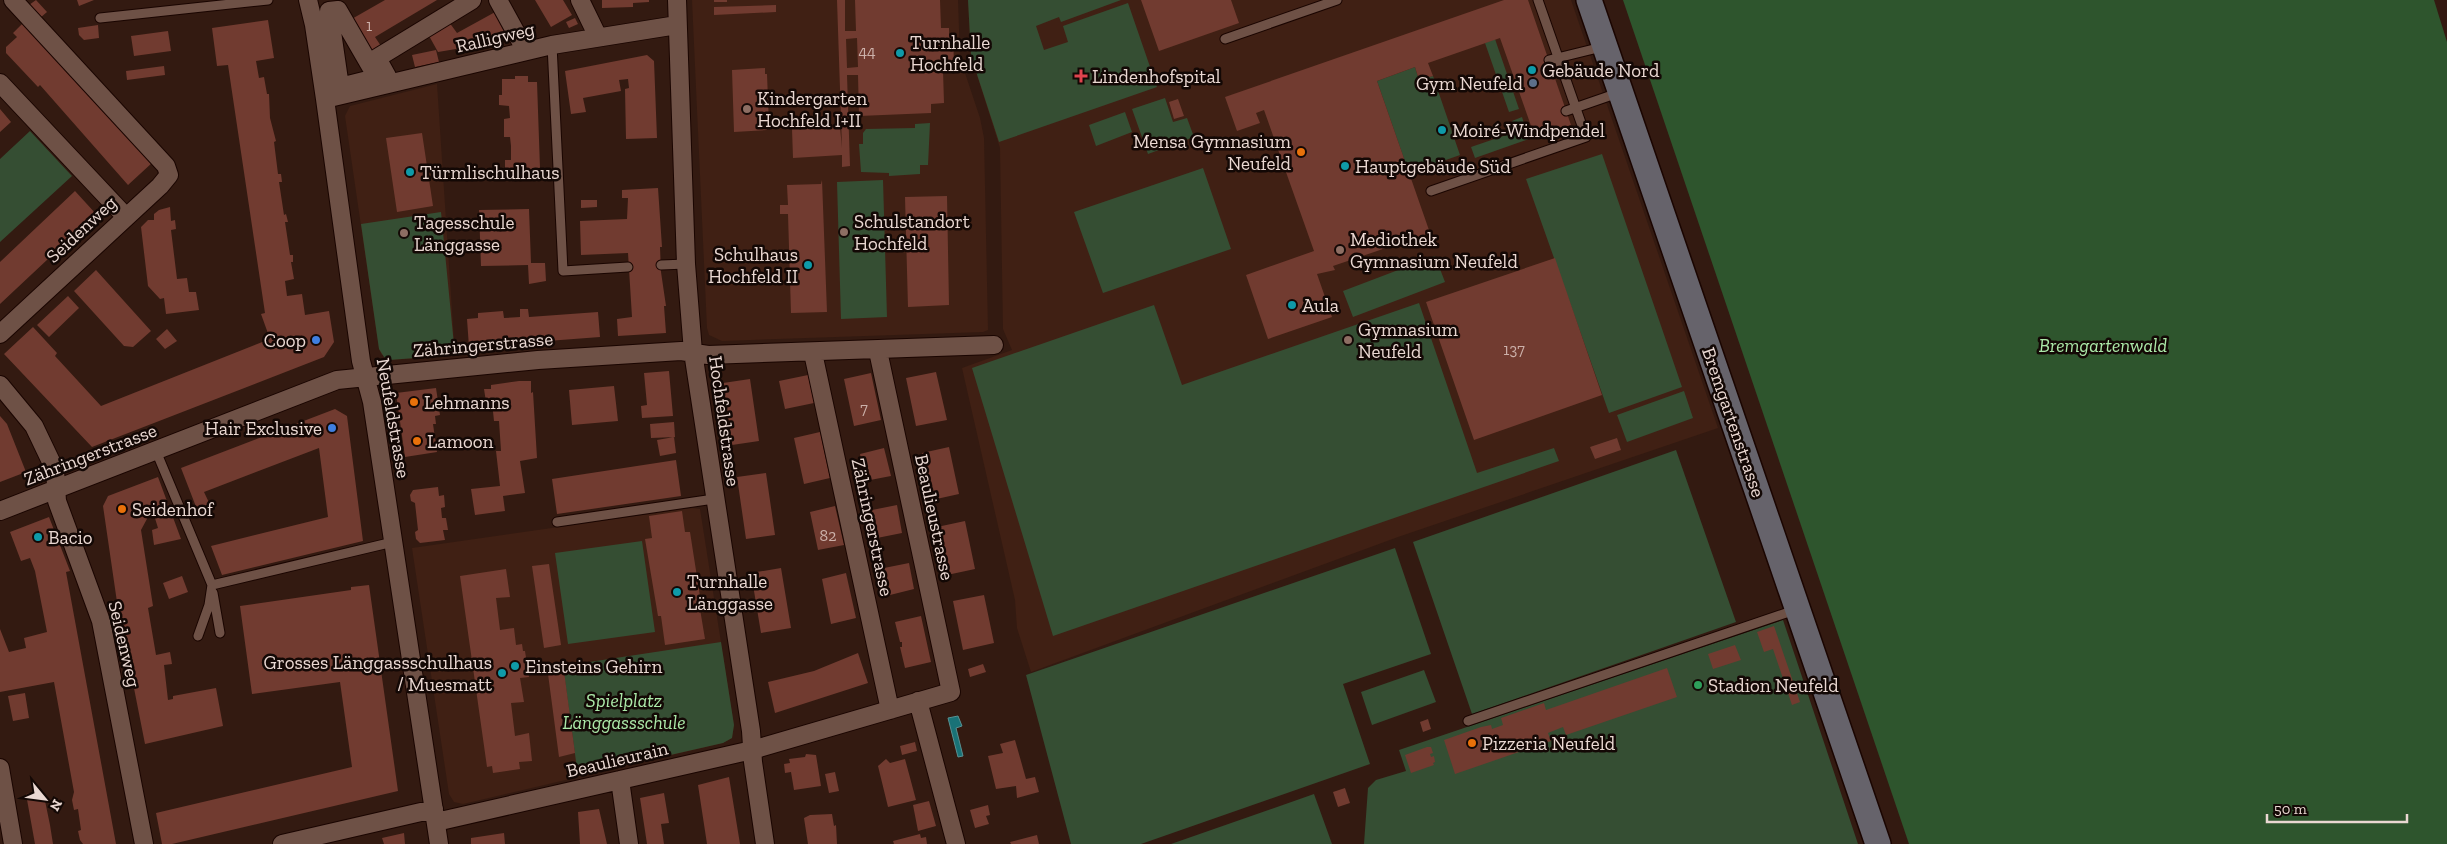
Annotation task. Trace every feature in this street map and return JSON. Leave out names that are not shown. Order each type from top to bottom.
[{"type":"main road","name":"Bremgartenstrasse","points":[[1589,0],[1878,844]]},
{"type":"street","name":"Seidenweg","points":[[0,334],[160,186],[169,175],[166,166],[13,0]]},
{"type":"street","points":[[309,5],[331,0]]},
{"type":"street","points":[[392,83],[377,58],[472,0]]},
{"type":"street","points":[[498,0],[526,51]]},
{"type":"street","points":[[580,0],[598,37]]},
{"type":"street","name":"Hochfeldstrasse","points":[[676,0],[686,264],[693,352],[751,731],[765,844]]},
{"type":"street","name":"Neufeldstrasse","points":[[309,5],[325,99],[364,377],[372,402],[439,844]]},
{"type":"street","name":"Ralligweg","points":[[325,99],[552,45],[677,25]]},
{"type":"street","points":[[0,83],[126,217]]},
{"type":"street","name":"Zähringerstrasse","points":[[0,511],[337,380],[538,360],[681,350],[708,355],[994,346]]},
{"type":"street","name":"Beaulieustrasse","points":[[878,351],[951,692]]},
{"type":"street","name":"Zähringerstrasse","points":[[813,353],[890,710]]},
{"type":"street","name":"Seidenweg","points":[[0,385],[28,417],[40,437],[55,470],[57,501],[101,621],[144,844]]},
{"type":"street","name":"Beaulieurain","points":[[282,844],[620,780],[752,750],[951,692]]},
{"type":"street","points":[[918,701],[956,844]]},
{"type":"street","points":[[1,774],[14,844]]},
{"type":"street","points":[[620,780],[629,844]]},
{"type":"lane","points":[[100,18],[268,0]]},
{"type":"lane","points":[[1225,39],[1337,0]]},
{"type":"lane","points":[[1431,190],[1586,136],[1538,0]]},
{"type":"lane","points":[[552,45],[563,271],[628,267]]},
{"type":"lane","points":[[1549,60],[1605,46]]},
{"type":"lane","points":[[1566,111],[1621,92]]},
{"type":"lane","points":[[661,265],[686,264]]},
{"type":"lane","points":[[156,451],[212,585],[220,633]]},
{"type":"lane","points":[[557,522],[714,499]]},
{"type":"lane","points":[[212,585],[394,542]]},
{"type":"lane","points":[[198,636],[209,605],[212,585]]},
{"type":"lane","points":[[1468,721],[1798,609]]},
{"type":"shaded area","name":"Schulstandort Hochfeld","points":[[692,0],[958,0],[960,58],[980,118],[984,138],[988,330],[983,332],[722,341],[709,335],[707,328]]},
{"type":"shaded area","name":"Gymnasium Neufeld","points":[[968,0],[1571,0],[1718,428],[1398,537],[1031,672],[1017,628],[1015,600],[962,368],[1012,350],[1003,329],[1000,148],[971,56]]},
{"type":"shaded area","name":"Tagesschule Länggasse","points":[[437,84],[455,356],[389,360],[381,354],[379,349],[345,116],[350,106]]},
{"type":"shaded area","points":[[692,508],[700,509],[734,725],[732,738],[723,743],[463,804],[454,802],[449,794],[412,548]]},
{"type":"green space","points":[[968,0],[1121,0],[1061,22],[1059,17],[1036,26],[1044,50],[1068,42],[1063,26],[1128,3],[1157,87],[999,142],[971,56]]},
{"type":"green space","name":"Bremgartenwald","points":[[1623,0],[2434,0],[2447,42],[2447,844],[1909,844]]},
{"type":"green space","points":[[1495,39],[1519,109],[1509,112],[1485,43]]},
{"type":"green space","points":[[1415,67],[1419,80],[1433,76],[1460,155],[1409,173],[1377,81]]},
{"type":"green space","points":[[1165,98],[1173,122],[1187,118],[1194,137],[1148,154],[1132,109]]},
{"type":"green space","points":[[1125,112],[1132,132],[1096,146],[1089,125]]},
{"type":"green space","points":[[1522,117],[1529,139],[1475,158],[1471,147],[1515,132],[1512,121]]},
{"type":"green space","points":[[930,123],[928,165],[920,165],[920,174],[889,176],[889,173],[861,172],[859,144],[863,144],[863,133],[866,129],[915,128],[915,124]]},
{"type":"green space","points":[[30,131],[72,176],[0,242],[0,159]]},
{"type":"green space","points":[[1602,154],[1682,387],[1609,413],[1526,179]]},
{"type":"green space","points":[[1203,168],[1231,249],[1103,293],[1074,212]]},
{"type":"green space","points":[[883,180],[887,317],[841,319],[837,182]]},
{"type":"green space","points":[[441,212],[455,355],[389,360],[384,357],[379,349],[361,224]]},
{"type":"green space","points":[[1435,256],[1445,282],[1353,317],[1343,291]]},
{"type":"green space","points":[[1419,303],[1477,473],[1554,448],[1559,461],[1053,636],[972,368],[1154,305],[1182,385]]},
{"type":"green space","points":[[1684,391],[1693,418],[1627,442],[1617,415]]},
{"type":"green space","points":[[1676,450],[1736,622],[1472,714],[1413,542]]},
{"type":"green space","points":[[642,541],[655,632],[568,644],[555,553]]},
{"type":"green space","points":[[1395,548],[1431,654],[1343,684],[1370,764],[1141,844],[1071,844],[1026,675]]},
{"type":"green space","name":"Stadion Neufeld","points":[[1783,620],[1858,844],[1364,844],[1368,788],[1376,780],[1406,771],[1399,750]]},
{"type":"green space","name":"Spielplatz Länggassschule","points":[[721,642],[734,725],[732,738],[723,743],[578,776],[563,666]]},
{"type":"green space","points":[[1424,670],[1436,702],[1372,725],[1361,692]]},
{"type":"green space","points":[[1314,794],[1332,844],[1171,844]]},
{"type":"water","points":[[958,716],[962,726],[956,728],[963,756],[958,757],[948,718]]},
{"type":"building","points":[[36,0],[47,12],[40,18],[29,5]]},
{"type":"building","points":[[77,0],[94,0],[79,6]]},
{"type":"building","points":[[385,0],[437,0],[375,37],[381,46],[369,53],[350,20]]},
{"type":"building","points":[[535,0],[563,0],[572,15],[551,27]]},
{"type":"building","points":[[602,0],[649,0],[649,2],[633,3],[633,7],[602,8]]},
{"type":"building","points":[[714,0],[727,0],[727,2],[714,2]]},
{"type":"building","name":"Turnhalle Hochfeld","points":[[837,0],[845,0],[845,31],[856,31],[855,0],[940,0],[941,28],[949,28],[949,35],[953,35],[954,63],[950,63],[951,71],[943,71],[944,103],[931,104],[931,113],[859,116],[858,75],[847,75],[850,166],[842,167],[842,155],[793,158],[792,129],[804,128],[803,121],[807,121],[807,128],[840,127],[842,148]],"holes":[[[857,38],[858,67],[847,68],[846,39]]]},
{"type":"building","points":[[1141,0],[1231,0],[1239,23],[1159,51]]},
{"type":"building","name":"Hauptgebäude Süd","points":[[1504,0],[1528,0],[1571,125],[1535,137],[1500,38],[1428,63],[1433,76],[1419,80],[1415,67],[1377,81],[1430,233],[1333,266],[1335,270],[1317,274],[1332,317],[1268,339],[1246,275],[1314,251],[1264,110],[1256,113],[1260,123],[1237,131],[1225,97]]},
{"type":"building","points":[[776,5],[776,12],[714,15],[714,7]]},
{"type":"building","points":[[497,11],[511,35],[500,42],[497,38],[484,45],[479,38],[457,51],[456,49],[438,52],[428,34],[449,22],[457,33]]},
{"type":"building","points":[[575,18],[578,24],[569,28],[566,22]]},
{"type":"building","points":[[268,20],[274,58],[256,61],[259,78],[264,77],[267,94],[269,94],[270,118],[276,141],[274,142],[278,174],[281,174],[282,182],[279,182],[284,215],[286,214],[288,222],[285,222],[290,255],[293,255],[293,262],[291,262],[294,279],[285,281],[287,296],[302,294],[305,315],[329,311],[334,342],[324,357],[92,447],[4,354],[33,327],[57,353],[55,356],[101,406],[270,339],[261,314],[265,313],[228,65],[217,66],[212,28]]},
{"type":"building","points":[[24,22],[153,162],[128,185],[40,85],[38,87],[6,53],[6,47],[17,37],[13,33]]},
{"type":"building","points":[[98,25],[99,38],[84,40],[79,35],[78,28]]},
{"type":"building","points":[[168,31],[171,51],[134,56],[131,36]]},
{"type":"building","points":[[436,50],[439,62],[415,67],[412,55]]},
{"type":"building","points":[[647,55],[654,61],[657,138],[626,139],[625,89],[629,88],[628,79],[619,80],[621,91],[583,98],[586,112],[571,114],[565,71]]},
{"type":"building","points":[[164,66],[165,75],[127,80],[126,71]]},
{"type":"building","points":[[765,68],[765,74],[767,74],[769,125],[767,125],[767,130],[734,132],[732,70]]},
{"type":"building","points":[[515,76],[528,76],[528,82],[537,82],[540,168],[532,168],[532,172],[505,171],[505,160],[511,160],[511,146],[510,137],[504,137],[504,119],[510,118],[509,106],[499,105],[499,95],[502,95],[502,79],[515,79]]},
{"type":"building","points":[[1178,99],[1184,116],[1174,119],[1169,102]]},
{"type":"building","points":[[0,109],[11,122],[0,132]]},
{"type":"building","name":"Türmlischulhaus","points":[[422,133],[433,206],[397,212],[386,138]]},
{"type":"building","name":"Schulhaus Hochfeld II","points":[[822,180],[827,312],[791,313],[788,214],[780,214],[780,205],[788,205],[787,185],[821,184]]},
{"type":"building","points":[[658,188],[662,247],[660,247],[661,272],[666,306],[664,306],[666,333],[618,336],[617,319],[632,317],[628,253],[581,255],[580,221],[627,219],[628,198],[622,198],[622,190]]},
{"type":"building","points":[[75,191],[96,214],[0,304],[0,262]]},
{"type":"building","points":[[947,196],[949,305],[908,307],[905,197]]},
{"type":"building","points":[[581,200],[597,200],[597,207],[581,208]]},
{"type":"building","points":[[170,207],[171,221],[175,220],[176,229],[171,230],[177,279],[187,278],[189,292],[196,292],[199,310],[166,314],[164,298],[160,299],[148,286],[141,227],[148,220],[154,220],[154,214],[159,210]]},
{"type":"building","points":[[529,209],[531,263],[545,263],[546,281],[529,284],[528,265],[481,266],[479,210]]},
{"type":"building","points":[[1555,258],[1602,395],[1474,440],[1426,302]]},
{"type":"building","points":[[96,270],[151,331],[133,347],[124,346],[74,291]]},
{"type":"building","points":[[68,296],[79,308],[49,337],[37,325]]},
{"type":"building","points":[[520,309],[528,309],[529,317],[598,312],[600,337],[469,347],[467,319],[478,318],[478,313],[503,311],[504,318],[520,317]]},
{"type":"building","points":[[167,329],[177,341],[165,349],[156,339]]},
{"type":"building","points":[[669,371],[673,416],[642,418],[641,406],[647,405],[644,373]]},
{"type":"building","points":[[936,372],[947,420],[916,426],[906,378]]},
{"type":"building","points":[[871,373],[881,420],[854,426],[844,379]]},
{"type":"building","points":[[808,375],[814,403],[785,409],[779,381]]},
{"type":"building","points":[[750,379],[759,441],[732,445],[723,383]]},
{"type":"building","points":[[531,381],[537,458],[520,461],[525,493],[503,496],[505,511],[475,515],[471,489],[500,486],[496,451],[501,451],[499,421],[494,421],[492,402],[486,402],[484,389],[491,389],[491,385]]},
{"type":"building","points":[[614,386],[618,421],[572,425],[569,390]]},
{"type":"building","points":[[436,388],[440,415],[435,416],[436,424],[433,424],[437,452],[405,457],[396,393]]},
{"type":"building","points":[[335,409],[347,416],[363,541],[222,575],[211,546],[328,517],[319,448],[204,492],[213,511],[200,517],[181,468]]},
{"type":"building","points":[[0,416],[7,424],[26,472],[0,482]]},
{"type":"building","points":[[674,422],[675,437],[651,438],[650,424]]},
{"type":"building","points":[[820,432],[830,478],[804,484],[794,438]]},
{"type":"building","points":[[674,437],[676,453],[660,456],[657,440]]},
{"type":"building","points":[[1617,438],[1621,450],[1595,459],[1590,447]]},
{"type":"building","points":[[949,447],[959,494],[932,500],[922,453]]},
{"type":"building","points":[[884,448],[891,476],[865,481],[860,454]]},
{"type":"building","points":[[676,460],[681,496],[557,514],[552,479]]},
{"type":"building","points":[[766,473],[775,535],[746,539],[737,477]]},
{"type":"building","points":[[158,477],[181,539],[154,545],[152,530],[158,528],[154,515],[148,517],[141,530],[153,606],[148,608],[156,655],[170,652],[172,664],[164,665],[168,700],[173,699],[173,696],[216,688],[223,726],[145,744],[117,602],[103,506],[108,496]]},
{"type":"building","points":[[438,487],[439,496],[444,495],[445,507],[441,508],[442,518],[446,518],[448,530],[443,530],[445,540],[420,543],[416,539],[415,532],[418,530],[415,503],[411,501],[410,495],[413,490]]},
{"type":"building","points":[[897,505],[902,533],[877,538],[872,510]]},
{"type":"building","points":[[835,506],[844,545],[818,550],[810,512]]},
{"type":"building","name":"Turnhalle Länggasse","points":[[682,511],[685,532],[690,532],[705,639],[665,645],[661,616],[658,616],[645,539],[652,538],[649,516]]},
{"type":"building","points":[[49,517],[70,571],[66,572],[116,844],[83,844],[80,840],[78,831],[81,830],[78,809],[74,810],[72,800],[74,792],[54,682],[0,692],[0,629],[9,652],[26,648],[24,638],[47,632],[35,571],[30,558],[21,561],[10,532]]},
{"type":"building","points":[[965,521],[975,569],[947,575],[937,527]]},
{"type":"building","points":[[909,563],[914,589],[890,595],[884,568]]},
{"type":"building","points":[[549,564],[561,645],[544,648],[532,566]]},
{"type":"building","points":[[781,568],[791,628],[761,633],[751,573]]},
{"type":"building","name":"Grosses Länggassschulhaus / Muesmatt","points":[[506,569],[510,597],[496,598],[500,630],[514,628],[516,645],[522,644],[523,651],[525,651],[529,677],[520,678],[524,702],[511,703],[515,736],[529,733],[532,761],[519,762],[520,769],[493,773],[492,766],[487,767],[460,576]]},
{"type":"building","points":[[846,573],[856,618],[831,624],[822,579]]},
{"type":"building","points":[[182,576],[188,592],[169,599],[163,583]]},
{"type":"building","points":[[369,585],[398,791],[172,844],[162,844],[156,813],[352,767],[340,682],[252,694],[240,606],[351,590],[351,587]]},
{"type":"building","points":[[984,595],[994,643],[963,650],[953,601]]},
{"type":"building","points":[[921,616],[931,662],[905,668],[900,647],[902,647],[902,642],[900,642],[895,622]]},
{"type":"building","points":[[1774,626],[1800,702],[1792,705],[1773,649],[1764,652],[1757,632]]},
{"type":"building","points":[[1735,645],[1741,660],[1713,669],[1708,654]]},
{"type":"building","points":[[858,653],[868,683],[775,713],[768,682],[814,671]]},
{"type":"building","points":[[983,664],[986,672],[970,677],[968,669]]},
{"type":"building","points":[[1667,668],[1677,697],[1566,735],[1563,727],[1548,733],[1551,741],[1455,774],[1444,740],[1481,727],[1491,725],[1492,729],[1503,725],[1501,718],[1544,703],[1546,710]]},
{"type":"building","points":[[564,671],[575,753],[559,757],[548,674]]},
{"type":"building","points":[[25,693],[29,718],[13,721],[8,696]]},
{"type":"building","points":[[1428,719],[1431,729],[1423,732],[1420,722]]},
{"type":"building","points":[[1015,740],[1026,779],[1035,777],[1039,792],[1017,798],[1016,786],[996,789],[988,756],[1003,753],[1000,744]]},
{"type":"building","points":[[915,742],[917,751],[902,755],[900,746]]},
{"type":"building","points":[[1431,747],[1433,753],[1430,754],[1431,757],[1434,756],[1434,765],[1411,773],[1405,755]]},
{"type":"building","points":[[806,754],[816,755],[821,786],[794,790],[791,772],[785,773],[784,764],[790,763],[789,759],[805,757]]},
{"type":"building","points":[[886,759],[890,763],[905,759],[916,800],[888,807],[878,766]]},
{"type":"building","points":[[835,772],[839,791],[829,793],[825,774]]},
{"type":"building","points":[[729,777],[740,844],[707,844],[698,785]]},
{"type":"building","points":[[1345,788],[1350,803],[1338,807],[1333,792]]},
{"type":"building","points":[[43,791],[53,844],[35,844],[26,794]]},
{"type":"building","points":[[664,793],[669,823],[661,824],[664,844],[647,844],[640,798]]},
{"type":"building","points":[[929,801],[936,826],[918,831],[913,805]]},
{"type":"building","points":[[988,805],[990,815],[986,816],[989,824],[975,828],[970,810]]},
{"type":"building","points":[[599,809],[607,844],[580,844],[578,812]]},
{"type":"building","points":[[832,814],[834,826],[836,825],[837,844],[808,844],[804,818],[810,815]]},
{"type":"building","points":[[404,833],[405,844],[384,844],[382,838]]},
{"type":"building","points":[[504,833],[505,844],[471,844],[471,838]]},
{"type":"building","points":[[920,834],[921,838],[926,837],[927,844],[894,844],[893,841]]},
{"type":"building","points":[[1037,835],[1039,844],[1011,844],[1010,842]]},
{"type":"place","name":"Turnhalle Hochfeld","points":[[900,53]]},
{"type":"place","name":"Gebäude Nord","points":[[1532,70]]},
{"type":"place","name":"Lindenhofspital","points":[[1081,76]]},
{"type":"place","name":"Gym Neufeld","points":[[1533,83]]},
{"type":"place","name":"Kindergarten Hochfeld I+II","points":[[747,109]]},
{"type":"place","name":"Moiré-Windpendel","points":[[1442,130]]},
{"type":"place","name":"Mensa Gymnasium Neufeld","points":[[1301,152]]},
{"type":"place","name":"Hauptgebäude Süd","points":[[1345,166]]},
{"type":"place","name":"Türmlischulhaus","points":[[410,172]]},
{"type":"place","name":"Schulstandort Hochfeld","points":[[844,232]]},
{"type":"place","name":"Tagesschule Länggasse","points":[[404,233]]},
{"type":"place","name":"Mediothek Gymnasium Neufeld","points":[[1340,250]]},
{"type":"place","name":"Schulhaus Hochfeld II","points":[[808,265]]},
{"type":"place","name":"Aula","points":[[1292,305]]},
{"type":"place","name":"Coop","points":[[316,340]]},
{"type":"place","name":"Gymnasium Neufeld","points":[[1348,340]]},
{"type":"place","name":"Lehmanns","points":[[414,402]]},
{"type":"place","name":"Hair Exclusive","points":[[332,428]]},
{"type":"place","name":"Lamoon","points":[[417,441]]},
{"type":"place","name":"Seidenhof","points":[[122,509]]},
{"type":"place","name":"Bacio","points":[[38,537]]},
{"type":"place","name":"Turnhalle Länggasse","points":[[677,592]]},
{"type":"place","name":"Einsteins Gehirn","points":[[515,666]]},
{"type":"place","name":"Grosses Länggassschulhaus / Muesmatt","points":[[502,673]]},
{"type":"place","name":"Stadion Neufeld","points":[[1698,685]]},
{"type":"place","name":"Pizzeria Neufeld","points":[[1472,743]]}]
